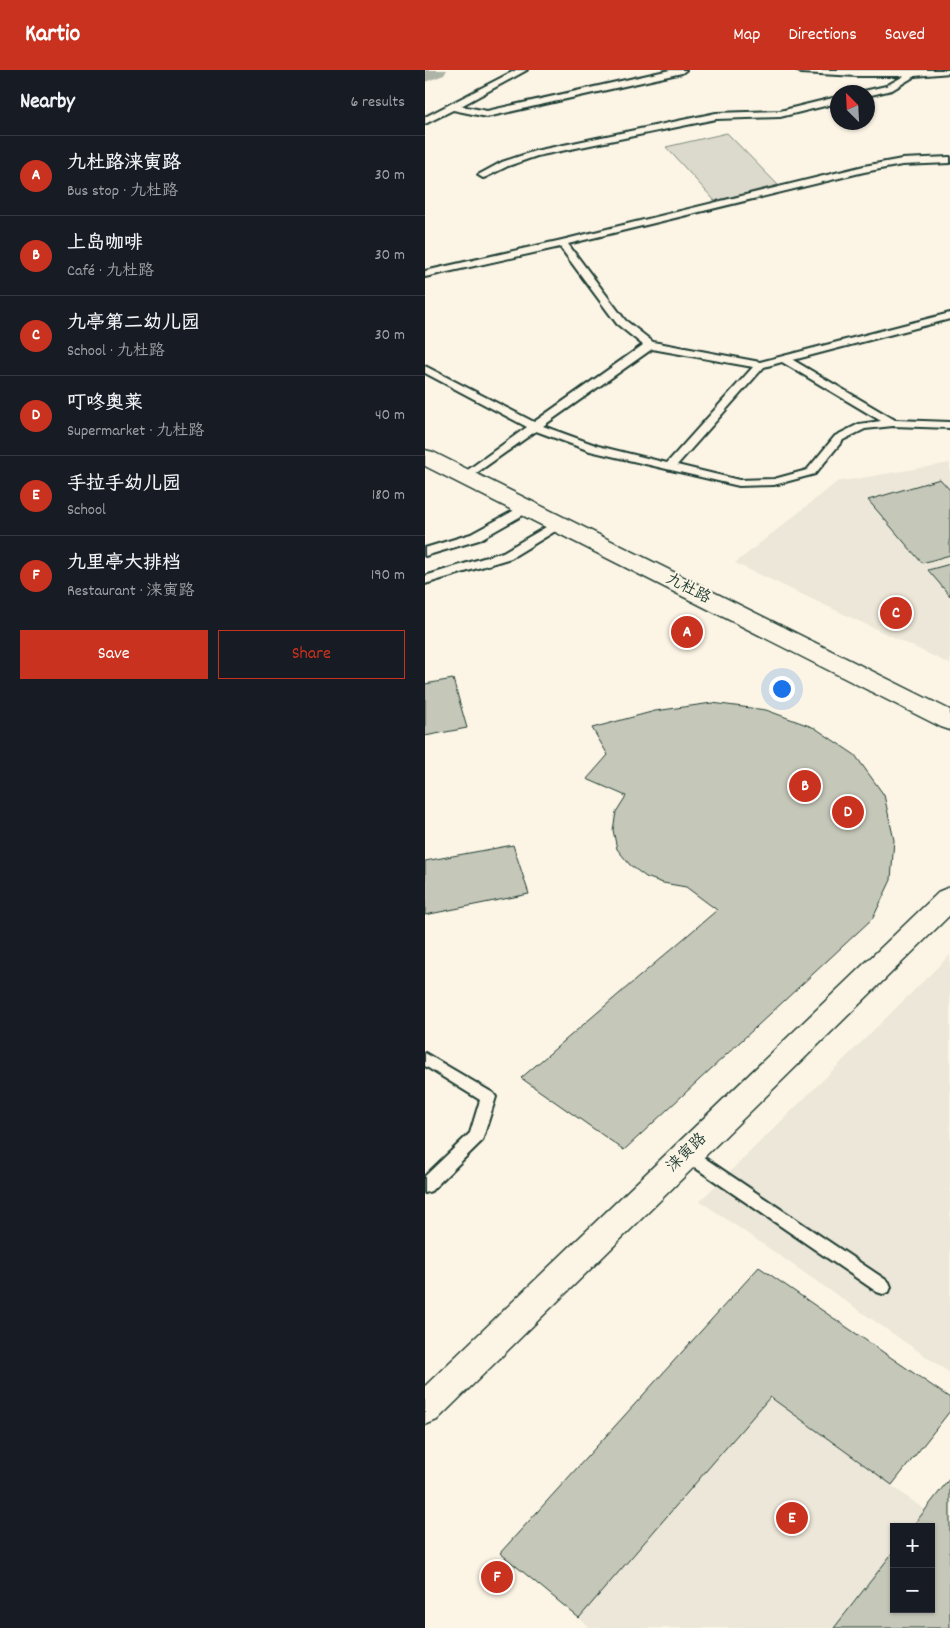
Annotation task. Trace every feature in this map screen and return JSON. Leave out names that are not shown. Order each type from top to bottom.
[{"type":"street","name":"九杜路","points":[[425,457],[950,721]]},
{"type":"street","name":"涞寅路","points":[[425,1409],[950,898]]},
{"type":"lane","points":[[425,121],[523,70]]},
{"type":"lane","points":[[453,107],[487,114],[682,70]]},
{"type":"lane","points":[[801,70],[855,75],[913,74],[950,70]]},
{"type":"lane","points":[[875,91],[889,88],[913,74]]},
{"type":"lane","points":[[483,176],[505,164],[535,154],[708,118],[737,114],[759,116],[780,114],[830,102]]},
{"type":"lane","points":[[425,274],[864,169],[902,162],[950,160]]},
{"type":"lane","points":[[561,243],[621,322],[650,345],[760,365],[950,316]]},
{"type":"lane","points":[[464,477],[650,345]]},
{"type":"lane","points":[[784,359],[893,423]]},
{"type":"lane","points":[[670,466],[760,365]]},
{"type":"lane","points":[[425,369],[534,428],[594,449],[739,483],[774,482],[811,472],[839,438],[863,426],[893,423],[950,425]]},
{"type":"lane","points":[[425,552],[475,537],[526,508]]},
{"type":"lane","points":[[425,580],[507,555],[558,524]]},
{"type":"lane","points":[[425,1059],[488,1097],[477,1136],[425,1186]]},
{"type":"lane","points":[[687,1153],[883,1287]]},
{"type":"shaded area","points":[[727,133],[778,185],[715,201],[666,147]]},
{"type":"shaded area","points":[[950,463],[950,664],[735,563],[837,482]]},
{"type":"shaded area","points":[[950,955],[950,1373],[700,1201]]},
{"type":"shaded area","points":[[770,1397],[925,1510],[915,1523],[890,1523],[890,1556],[834,1628],[590,1628],[579,1618]]},
{"type":"building","points":[[940,479],[950,490],[950,555],[922,563],[868,500]]},
{"type":"building","points":[[950,564],[950,596],[928,570]]},
{"type":"building","points":[[453,679],[467,728],[425,736],[425,684]]},
{"type":"building","points":[[712,703],[766,710],[815,728],[855,755],[884,795],[894,840],[891,880],[873,918],[624,1150],[521,1078],[717,910],[686,887],[663,883],[646,877],[630,865],[617,849],[613,830],[616,812],[626,796],[587,779],[608,755],[592,728],[655,711]]},
{"type":"building","points":[[513,845],[529,894],[425,915],[425,861]]},
{"type":"building","points":[[759,1267],[950,1398],[950,1411],[892,1485],[770,1397],[579,1618],[500,1553]]},
{"type":"building","points":[[950,1478],[950,1628],[834,1628],[890,1556],[890,1613],[935,1613],[935,1523],[915,1523]]},
{"type":"waterway","points":[[425,75],[435,70]]},
{"type":"place","name":"九亭第二幼儿园","points":[[896,613]]},
{"type":"place","name":"九杜路涞寅路","points":[[687,632]]},
{"type":"place","name":"上岛咖啡","points":[[805,786]]},
{"type":"place","name":"叮咚奥莱","points":[[848,812]]},
{"type":"place","name":"手拉手幼儿园","points":[[792,1518]]},
{"type":"place","name":"九里亭大排档","points":[[497,1577]]}]
